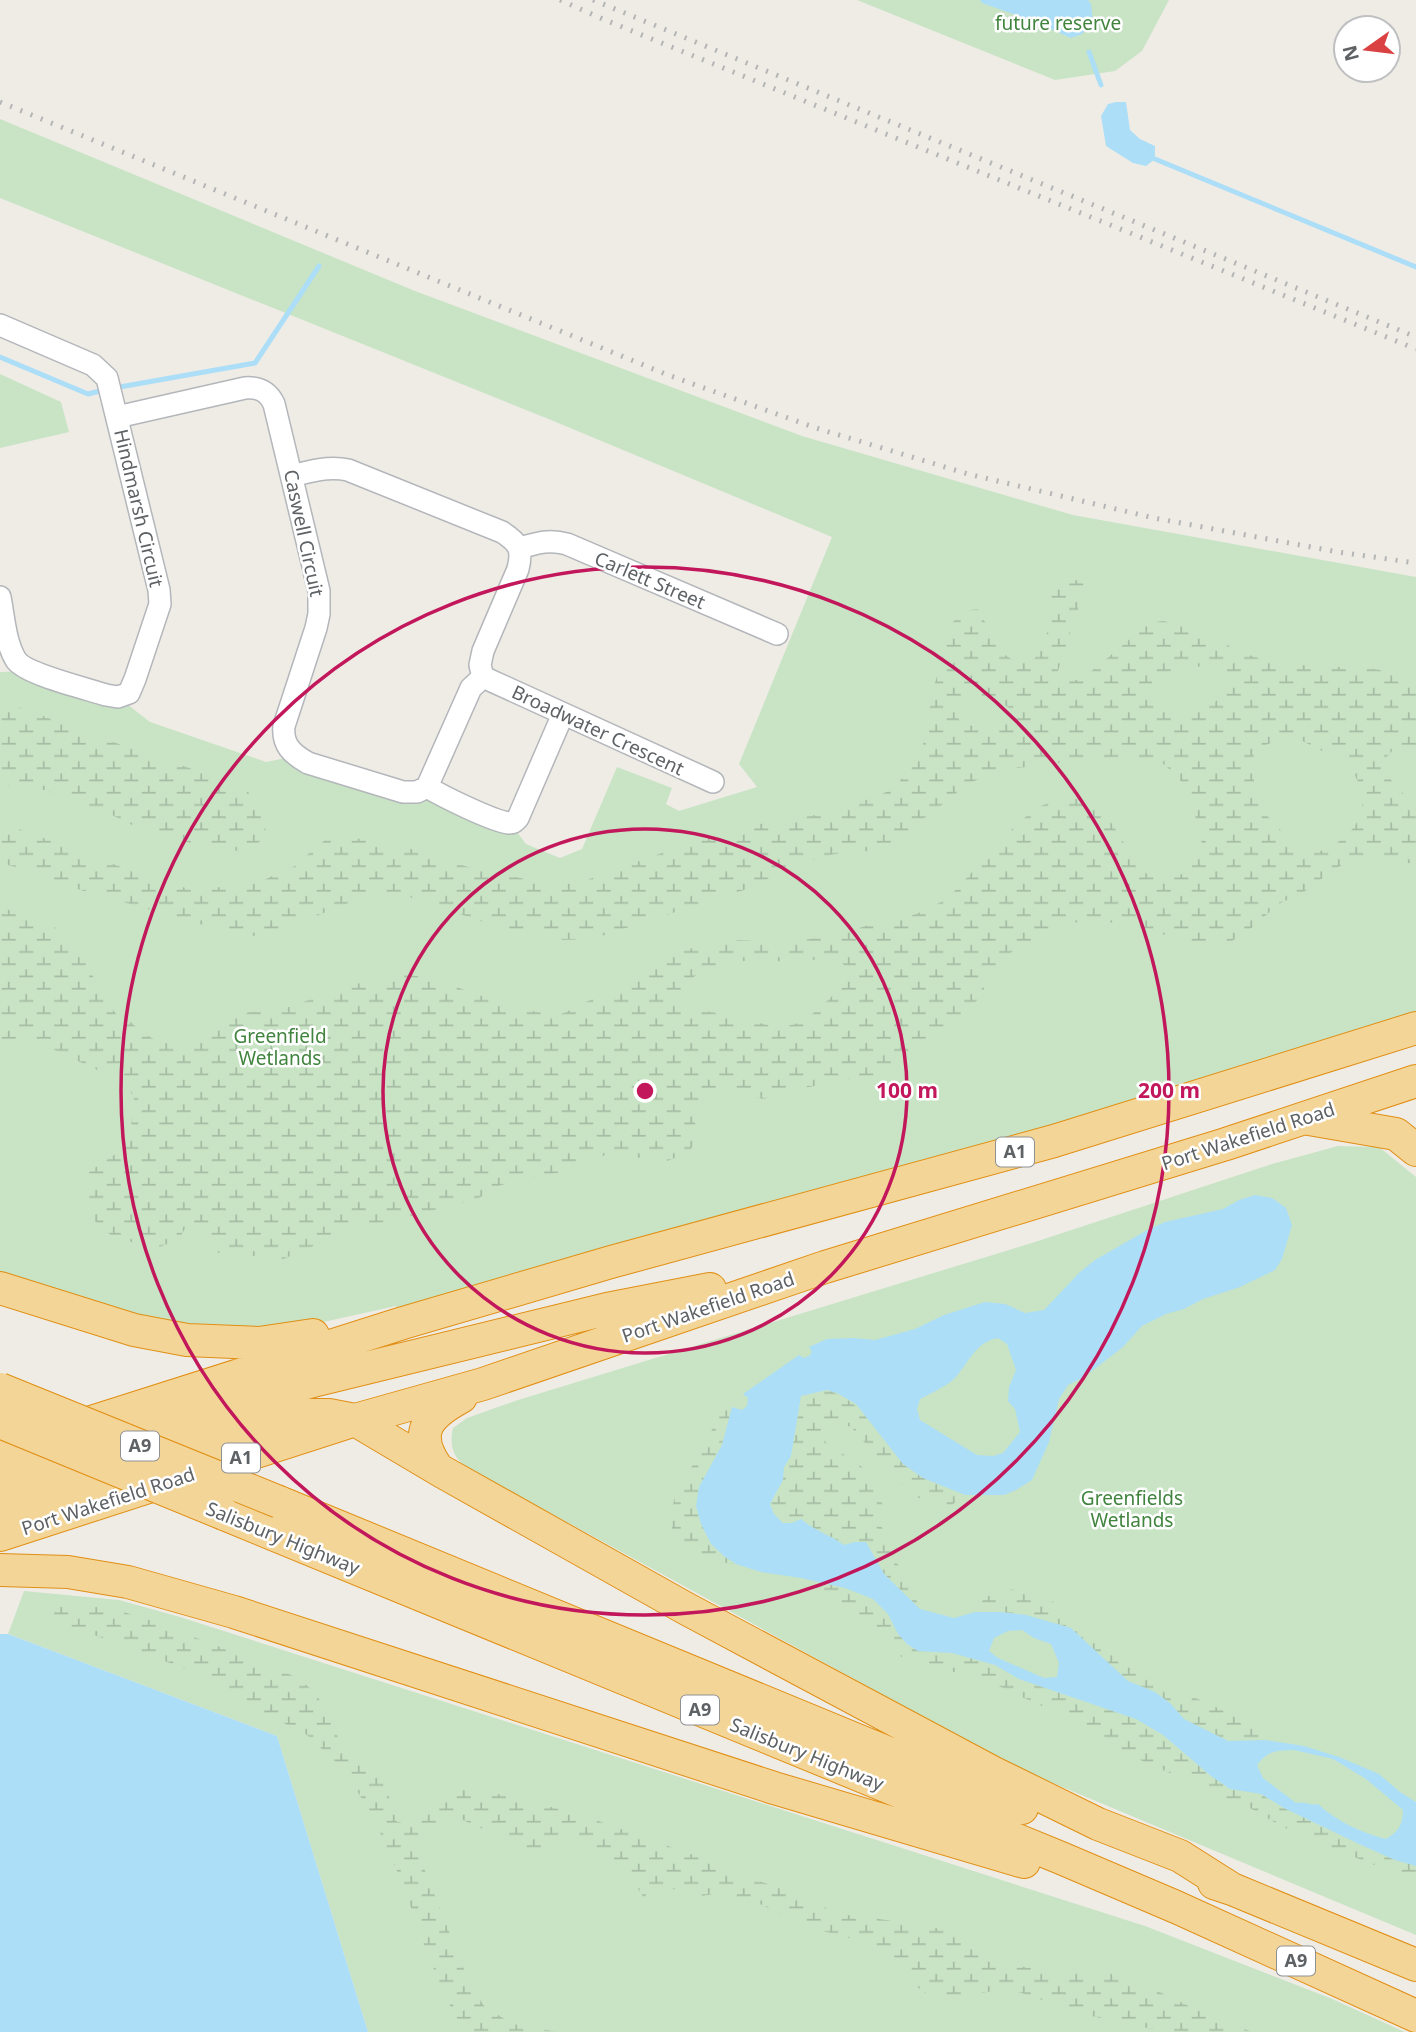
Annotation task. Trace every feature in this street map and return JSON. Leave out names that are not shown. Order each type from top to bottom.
[{"type":"highway","name":"A1","points":[[0,1451],[403,1323],[611,1262],[1054,1141],[1416,1028]]},
{"type":"highway","name":"Port Wakefield Road","points":[[0,1535],[355,1420],[483,1384],[825,1267],[1306,1118],[1416,1081]]},
{"type":"highway","points":[[1306,1118],[1381,1130],[1396,1135],[1416,1150]]},
{"type":"highway","points":[[0,1474],[313,1381],[607,1309],[825,1267]]},
{"type":"highway","points":[[0,1288],[134,1330],[187,1340],[259,1343],[403,1323]]},
{"type":"highway","points":[[437,1468],[425,1443],[428,1422],[440,1408],[483,1384]]},
{"type":"highway","name":"Salisbury Highway","points":[[0,1389],[934,1773],[1179,1872],[1232,1889],[1416,1965]]},
{"type":"highway","points":[[0,1505],[286,1415],[329,1415],[355,1420],[685,1608],[994,1773],[1098,1824],[1180,1856],[1232,1889]]},
{"type":"highway","name":"Salisbury Highway","points":[[0,1423],[1176,1907],[1416,2016]]},
{"type":"highway","points":[[0,1570],[68,1572],[128,1582],[234,1612],[774,1788],[1176,1907]]},
{"type":"street","name":"Hindmarsh Circuit","points":[[0,325],[93,365],[107,378],[159,590],[160,604],[129,693],[118,697],[106,695],[30,671],[18,663],[11,649],[0,597]]},
{"type":"street","name":"Caswell Circuit","points":[[115,409],[255,387],[270,397],[274,404],[317,578],[320,603],[316,628],[284,726],[286,745],[307,763],[403,792],[417,792],[427,787]]},
{"type":"street","points":[[292,476],[328,468],[348,470],[502,532],[520,548],[519,569],[483,651],[480,665],[483,677],[471,688],[427,787],[490,817],[514,822],[563,714]]},
{"type":"street","name":"Carlett Street","points":[[520,548],[544,541],[567,544],[777,634]]},
{"type":"street","name":"Broadwater Crescent","points":[[483,677],[713,782]]},
{"type":"green space","points":[[857,0],[1169,0],[1142,51],[1115,71],[1055,80]]},
{"type":"green space","name":"Greenfield Wetlands","points":[[0,119],[415,291],[802,436],[1073,515],[1416,577],[1416,1028],[403,1323],[396,1306],[287,1330],[189,1331],[0,1281],[0,672],[31,671],[118,697],[150,722],[266,762],[296,756],[417,792],[510,823],[526,844],[560,858],[582,849],[617,767],[672,788],[666,804],[679,811],[757,787],[739,764],[832,537],[551,420],[0,198]]},
{"type":"green space","points":[[0,374],[61,402],[69,432],[0,448]]},
{"type":"green space","points":[[1069,578],[1085,583],[1057,674],[1062,682],[1082,679],[1129,640],[1144,623],[1164,621],[1268,661],[1319,667],[1362,667],[1416,678],[1416,751],[1393,750],[1383,761],[1387,774],[1395,785],[1416,802],[1416,865],[1376,854],[1353,860],[1332,870],[1309,889],[1279,904],[1232,941],[1205,946],[1187,946],[1165,935],[1136,926],[1100,921],[1067,923],[1015,949],[992,970],[981,996],[965,1013],[924,1045],[898,1058],[876,1075],[803,1088],[763,1099],[715,1090],[710,1100],[694,1117],[697,1134],[690,1152],[667,1161],[607,1154],[580,1168],[501,1185],[477,1199],[392,1221],[360,1226],[281,1260],[265,1255],[253,1256],[226,1251],[218,1253],[200,1236],[185,1229],[178,1240],[154,1249],[112,1236],[95,1221],[87,1197],[87,1173],[123,1149],[130,1138],[134,1099],[127,1084],[48,1047],[0,1042],[0,907],[52,925],[87,955],[97,991],[118,1016],[160,1042],[188,1047],[205,1039],[233,1017],[249,1012],[269,1012],[289,1007],[348,986],[377,979],[404,975],[429,977],[514,1008],[550,1014],[564,1013],[636,977],[668,955],[682,950],[736,940],[788,942],[833,936],[872,924],[905,918],[931,908],[950,896],[1034,809],[1055,800],[1076,799],[1094,804],[1105,813],[1141,870],[1152,877],[1171,879],[1186,872],[1198,859],[1202,844],[1191,799],[1179,778],[1159,760],[1135,758],[1074,761],[1001,770],[967,784],[918,822],[900,840],[877,850],[835,854],[807,861],[744,890],[592,939],[558,940],[532,931],[501,928],[398,893],[366,896],[276,932],[256,936],[235,934],[53,882],[27,870],[0,863],[0,822],[156,880],[194,890],[257,883],[297,865],[328,838],[349,837],[405,847],[468,867],[553,885],[581,882],[684,845],[764,823],[822,814],[895,788],[922,750],[941,664],[941,650],[953,622],[964,611],[978,609],[1001,652],[1014,661],[1032,662],[1046,637],[1051,595],[1059,580]],"holes":[[[1215,666],[1226,669],[1228,683],[1222,696],[1210,705],[1195,710],[1179,710],[1165,706],[1155,695],[1152,677],[1190,667]],[[978,695],[989,698],[1003,704],[1015,715],[996,726],[974,726],[960,721],[953,709]],[[1288,736],[1337,757],[1347,765],[1360,785],[1362,808],[1353,829],[1333,846],[1320,851],[1304,847],[1291,839],[1273,823],[1257,796],[1254,750]],[[825,957],[837,958],[844,965],[844,971],[837,990],[799,1023],[787,1026],[769,1025],[677,1005],[678,995],[683,987],[700,973],[713,967],[742,961],[806,961]]]},
{"type":"green space","points":[[0,704],[19,707],[225,780],[248,792],[262,808],[266,822],[265,836],[254,847],[225,853],[138,828],[112,815],[44,790],[0,785]]},
{"type":"green space","name":"Greenfields Wetlands","points":[[1338,1146],[1379,1147],[1416,1177],[1416,1935],[1017,1768],[468,1468],[453,1451],[453,1428],[467,1418],[518,1400],[1035,1242],[1272,1164]]},
{"type":"green space","points":[[827,1390],[853,1404],[905,1465],[934,1483],[965,1495],[944,1511],[917,1497],[899,1482],[852,1428],[834,1418],[823,1426],[825,1441],[834,1451],[865,1469],[879,1489],[883,1508],[881,1525],[893,1557],[908,1580],[920,1609],[884,1574],[866,1542],[844,1545],[801,1519],[783,1523],[773,1514],[770,1504],[783,1480],[784,1467],[791,1456],[801,1396]]},
{"type":"green space","points":[[724,1402],[732,1407],[722,1445],[699,1487],[724,1556],[736,1564],[710,1561],[691,1553],[676,1540],[669,1519],[678,1486],[702,1452]]},
{"type":"green space","points":[[801,1578],[845,1588],[873,1599],[888,1614],[898,1634],[918,1651],[952,1653],[995,1665],[1019,1679],[1136,1719],[1163,1735],[1230,1789],[1261,1794],[1359,1844],[1416,1866],[1416,1881],[1305,1838],[1250,1808],[1217,1798],[1188,1780],[1122,1750],[1083,1725],[994,1684],[964,1673],[925,1669],[909,1662],[893,1651],[863,1616],[834,1602]]},
{"type":"green space","points":[[1017,1588],[1038,1593],[1057,1604],[1071,1628],[1026,1615],[975,1612],[985,1597]]},
{"type":"green space","points":[[24,1591],[119,1600],[180,1617],[1145,1926],[1330,1998],[1405,2032],[368,2032],[277,1736],[8,1634]]},
{"type":"green space","points":[[40,1607],[108,1607],[164,1625],[296,1677],[316,1693],[339,1739],[385,1784],[397,1822],[412,1821],[419,1817],[447,1790],[477,1789],[579,1814],[696,1856],[735,1874],[775,1886],[840,1914],[924,1925],[971,1937],[1013,1965],[1047,1971],[1103,1971],[1143,1984],[1220,2021],[1253,2032],[1166,2032],[1087,2015],[1009,1989],[938,1999],[922,1991],[875,1949],[852,1939],[812,1928],[749,1899],[714,1894],[701,1896],[687,1888],[665,1890],[646,1901],[616,1861],[586,1842],[572,1837],[529,1854],[512,1837],[463,1820],[444,1819],[420,1839],[418,1853],[471,1987],[485,2007],[513,2024],[558,2032],[465,2032],[428,1956],[402,1882],[373,1817],[345,1771],[307,1735],[262,1712],[205,1676],[59,1622]]},
{"type":"green space","points":[[1071,1628],[1171,1687],[1245,1720],[1279,1743],[1265,1740],[1228,1741],[1184,1719],[1171,1704],[1155,1692],[1128,1681]]},
{"type":"water","name":"future reserve","points":[[980,0],[1088,0],[1093,21],[1082,34],[1071,38]]},
{"type":"water","points":[[1126,102],[1130,130],[1140,139],[1155,146],[1155,159],[1146,166],[1133,163],[1106,146],[1101,116],[1108,104]]},
{"type":"water","points":[[1255,1195],[1272,1198],[1286,1208],[1292,1225],[1282,1259],[1275,1270],[1142,1326],[1123,1347],[1084,1377],[1068,1385],[1059,1399],[1049,1442],[1032,1480],[1004,1495],[965,1495],[923,1478],[903,1464],[856,1404],[827,1390],[801,1396],[791,1456],[784,1467],[783,1480],[770,1504],[774,1514],[783,1523],[801,1519],[844,1545],[866,1542],[884,1574],[920,1609],[954,1618],[975,1612],[1026,1615],[1071,1628],[1128,1681],[1155,1692],[1171,1704],[1184,1719],[1228,1741],[1265,1740],[1304,1746],[1379,1774],[1416,1802],[1416,1866],[1359,1844],[1261,1794],[1230,1789],[1163,1735],[1136,1719],[1019,1679],[995,1665],[952,1653],[918,1651],[898,1634],[888,1614],[873,1599],[845,1588],[761,1572],[736,1564],[711,1544],[696,1506],[699,1487],[722,1445],[732,1407],[742,1410],[747,1406],[748,1398],[743,1394],[799,1355],[804,1358],[809,1356],[812,1352],[809,1347],[827,1339],[875,1340],[915,1329],[944,1315],[985,1302],[1005,1304],[1025,1313],[1044,1310],[1095,1260],[1149,1229],[1165,1222],[1223,1209]],"holes":[[[998,1338],[1007,1344],[1016,1370],[1009,1387],[1008,1401],[1015,1409],[1020,1432],[1003,1453],[993,1456],[977,1455],[920,1420],[917,1409],[920,1399],[954,1379],[978,1349],[990,1340]],[[1022,1630],[1051,1644],[1059,1663],[1057,1677],[1044,1678],[998,1658],[989,1651],[994,1638],[1008,1631]],[[1294,1750],[1333,1759],[1366,1779],[1403,1810],[1399,1828],[1386,1839],[1350,1826],[1318,1804],[1296,1803],[1263,1778],[1257,1765],[1269,1754]]]},
{"type":"water","points":[[0,1634],[8,1634],[277,1736],[368,2032],[0,2032]]},
{"type":"waterway","points":[[1089,52],[1101,85]]},
{"type":"waterway","points":[[1155,159],[1416,267]]},
{"type":"waterway","points":[[114,388],[255,363],[319,266]]},
{"type":"waterway","points":[[0,357],[88,394],[104,390]]},
{"type":"railway","points":[[560,0],[1416,349]]},
{"type":"railway","points":[[593,0],[1416,337]]},
{"type":"railway","points":[[0,102],[668,375],[816,428],[968,474],[1154,518],[1338,552],[1416,563]]}]
